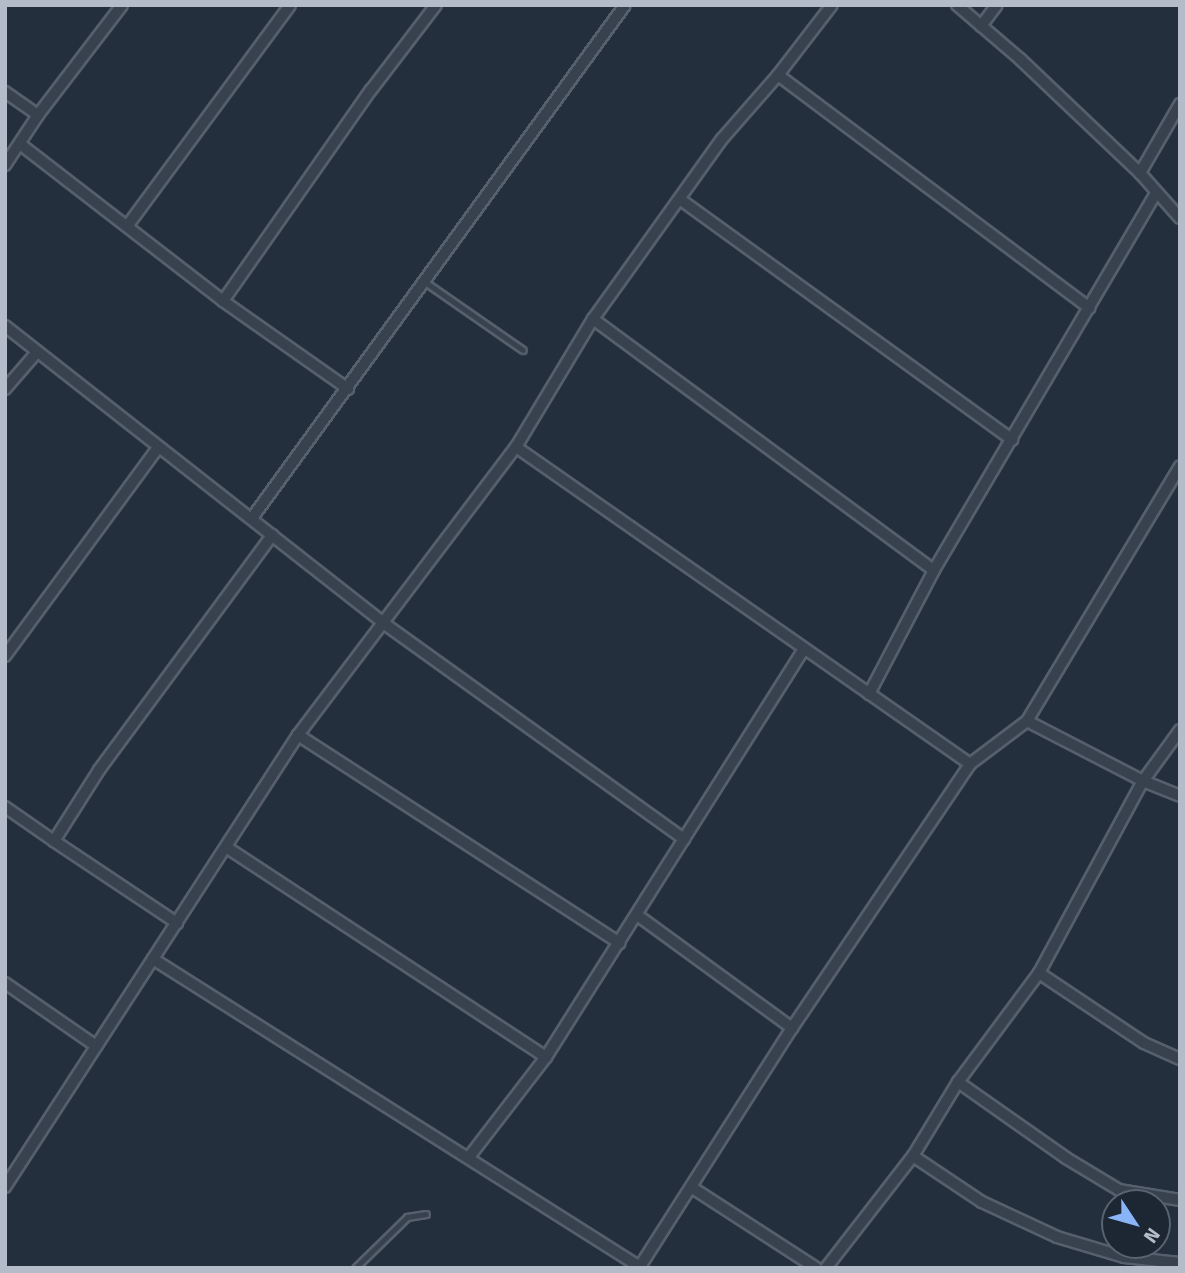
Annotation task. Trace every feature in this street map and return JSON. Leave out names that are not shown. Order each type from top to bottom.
[{"type":"street","points":[[5,164],[38,115],[122,5]]},
{"type":"street","points":[[128,225],[289,5]]},
{"type":"street","points":[[223,301],[371,90],[436,5]]},
{"type":"street","points":[[251,518],[348,389],[625,5]]},
{"type":"street","points":[[5,1187],[298,735],[516,447],[593,319],[681,200],[722,139],[778,75],[832,5]]},
{"type":"street","points":[[957,5],[1140,173],[1180,218]]},
{"type":"street","points":[[981,26],[997,5]]},
{"type":"street","points":[[778,75],[1089,308]]},
{"type":"street","points":[[5,92],[38,115]]},
{"type":"street","points":[[1140,173],[1180,104]]},
{"type":"street","points":[[20,144],[223,301],[348,389]]},
{"type":"street","points":[[869,694],[934,570],[1156,193]]},
{"type":"street","points":[[681,200],[1012,440]]},
{"type":"street","points":[[593,319],[934,570]]},
{"type":"street","points":[[5,326],[382,622],[684,839]]},
{"type":"street","points":[[5,389],[37,352]]},
{"type":"street","points":[[516,447],[803,650],[970,764]]},
{"type":"street","points":[[5,656],[158,448]]},
{"type":"street","points":[[153,959],[640,1267],[792,1028],[970,764],[1027,721],[1180,466]]},
{"type":"street","points":[[54,841],[100,770],[272,535]]},
{"type":"street","points":[[469,1157],[546,1056],[803,650]]},
{"type":"street","points":[[1027,721],[1143,781],[1180,796]]},
{"type":"street","points":[[826,1268],[914,1156],[958,1082],[1039,973],[1143,781],[1180,730]]},
{"type":"street","points":[[298,735],[620,943]]},
{"type":"street","points":[[5,807],[177,923]]},
{"type":"street","points":[[226,847],[546,1056]]},
{"type":"street","points":[[637,915],[792,1028]]},
{"type":"street","points":[[1039,973],[1144,1043],[1180,1059]]},
{"type":"street","points":[[5,984],[96,1046]]},
{"type":"street","points":[[958,1082],[1066,1158],[1119,1189],[1180,1200]]},
{"type":"street","points":[[914,1156],[982,1202],[1057,1237],[1124,1257],[1180,1263]]},
{"type":"street","points":[[691,1187],[816,1268]]},
{"type":"lane","points":[[425,282],[523,350]]},
{"type":"lane","points":[[355,1268],[407,1217],[426,1214]]}]
